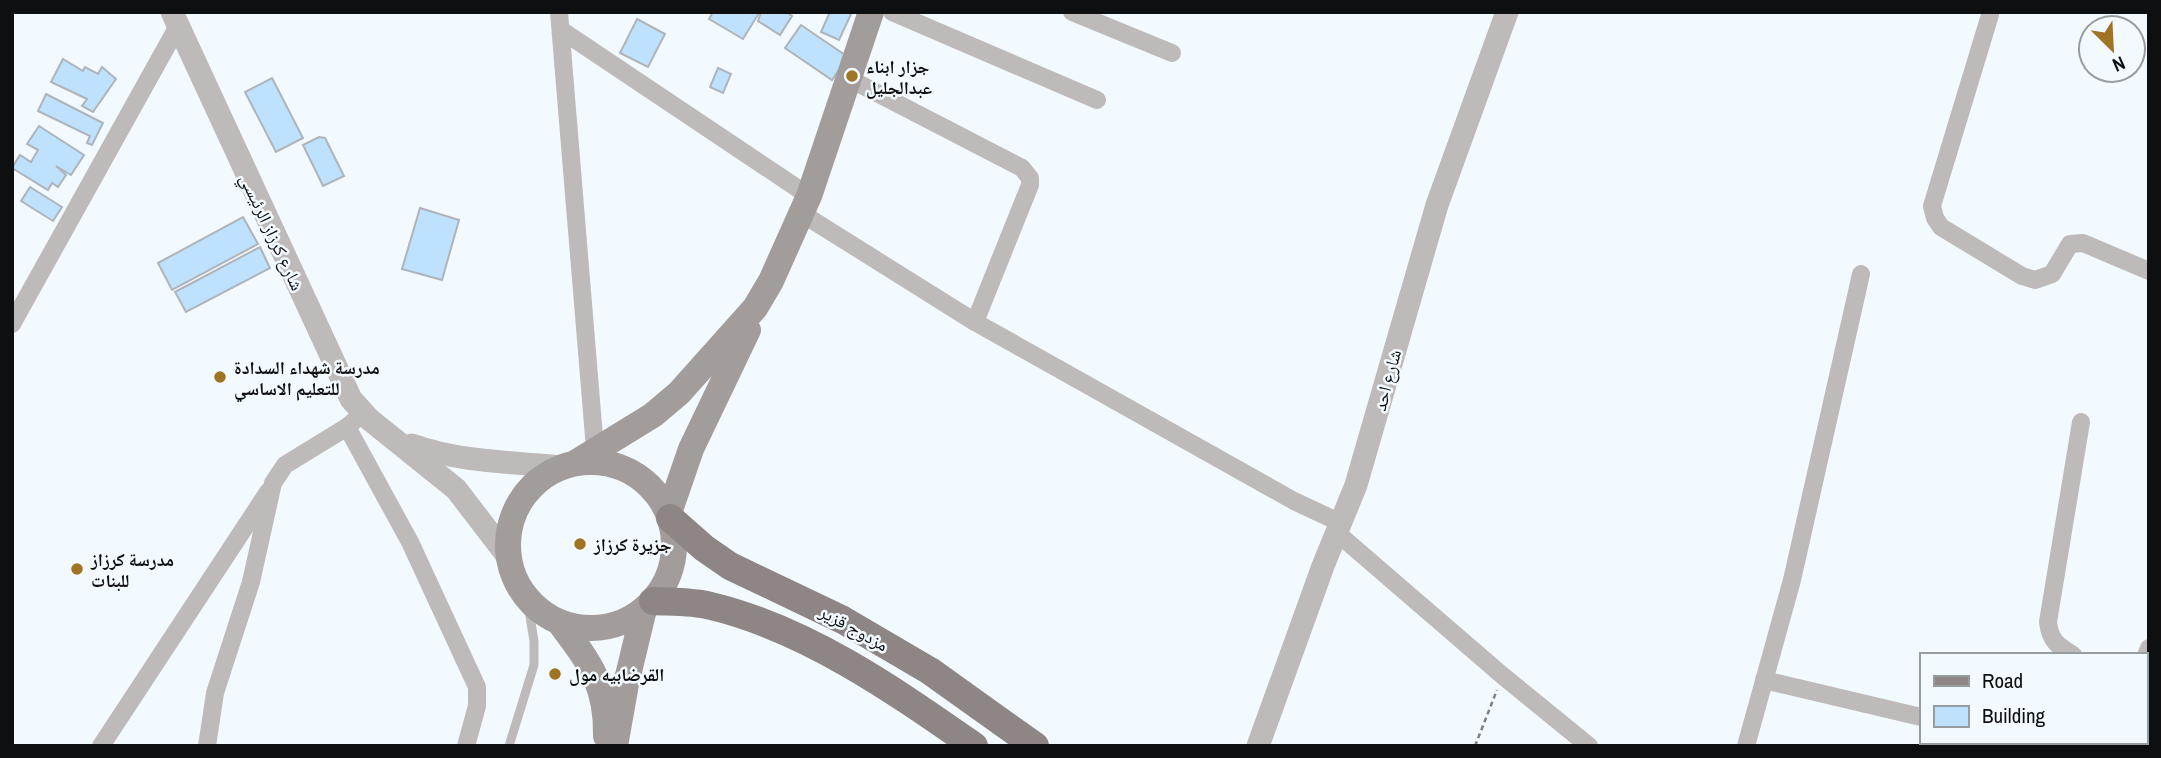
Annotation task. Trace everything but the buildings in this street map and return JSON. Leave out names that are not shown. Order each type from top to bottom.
[{"type":"main road","points":[[649,605],[610,626],[584,628],[559,622],[544,614],[527,598],[513,575],[508,542],[515,510],[534,484],[653,415],[679,393],[755,308],[772,281],[805,205],[871,12]]},
{"type":"main road","points":[[615,746],[626,684],[649,605],[667,579],[674,553],[670,516],[691,449],[742,346],[755,308]]},
{"type":"main road","points":[[578,459],[613,464],[631,472],[647,482],[670,516]]},
{"type":"main road","name":"مزدوج قزير","points":[[670,516],[704,548],[730,566],[843,620],[919,665],[1035,746]]},
{"type":"main road","name":"مزدوج قزير","points":[[649,605],[708,605],[741,614],[788,634],[907,700],[974,746]]},
{"type":"main road","points":[[559,622],[598,678],[607,716],[606,746]]},
{"type":"street","points":[[892,12],[1097,100]]},
{"type":"street","points":[[1072,12],[1172,53]]},
{"type":"street","name":"شارع احد","points":[[1258,746],[1359,475],[1437,205],[1507,12]]},
{"type":"street","points":[[1990,15],[1932,206],[1935,218],[1953,234],[2022,276],[2035,280],[2052,274],[2070,244],[2083,243],[2149,271]]},
{"type":"street","points":[[12,324],[175,19]]},
{"type":"street","name":"شارع كرزاز الرئيسي","points":[[175,19],[351,399],[355,420],[392,438],[437,454],[578,459]]},
{"type":"street","points":[[560,21],[805,205],[975,322],[1338,527],[1503,676],[1589,746]]},
{"type":"street","points":[[560,21],[578,459]]},
{"type":"street","points":[[848,78],[1021,168],[1030,178],[1030,185],[975,322]]},
{"type":"street","points":[[1746,746],[1792,580],[1861,274]]},
{"type":"street","points":[[101,746],[285,465],[355,420],[477,687],[477,706],[466,746]]},
{"type":"street","points":[[2070,653],[2055,644],[2049,634],[2048,622],[2081,422]]},
{"type":"street","name":"شارع كرزاز الرئيسي","points":[[392,438],[456,489],[509,558]]},
{"type":"street","points":[[206,746],[215,693],[251,582],[273,483]]},
{"type":"street","points":[[1764,680],[1920,717]]},
{"type":"lane","points":[[509,746],[534,665],[534,641],[527,598]]},
{"type":"path","points":[[1475,746],[1503,676]]},
{"type":"place","name":"جزار ابناء عبدالجليل","points":[[852,76]]},
{"type":"place","name":"مدرسة شهداء السدادة للتعليم الاساسي","points":[[220,377]]},
{"type":"place","name":"جزيرة كرزاز","points":[[580,544]]},
{"type":"place","name":"مدرسة كرزاز للبنات","points":[[77,569]]},
{"type":"place","name":"القرضابيه مول","points":[[555,674]]}]
